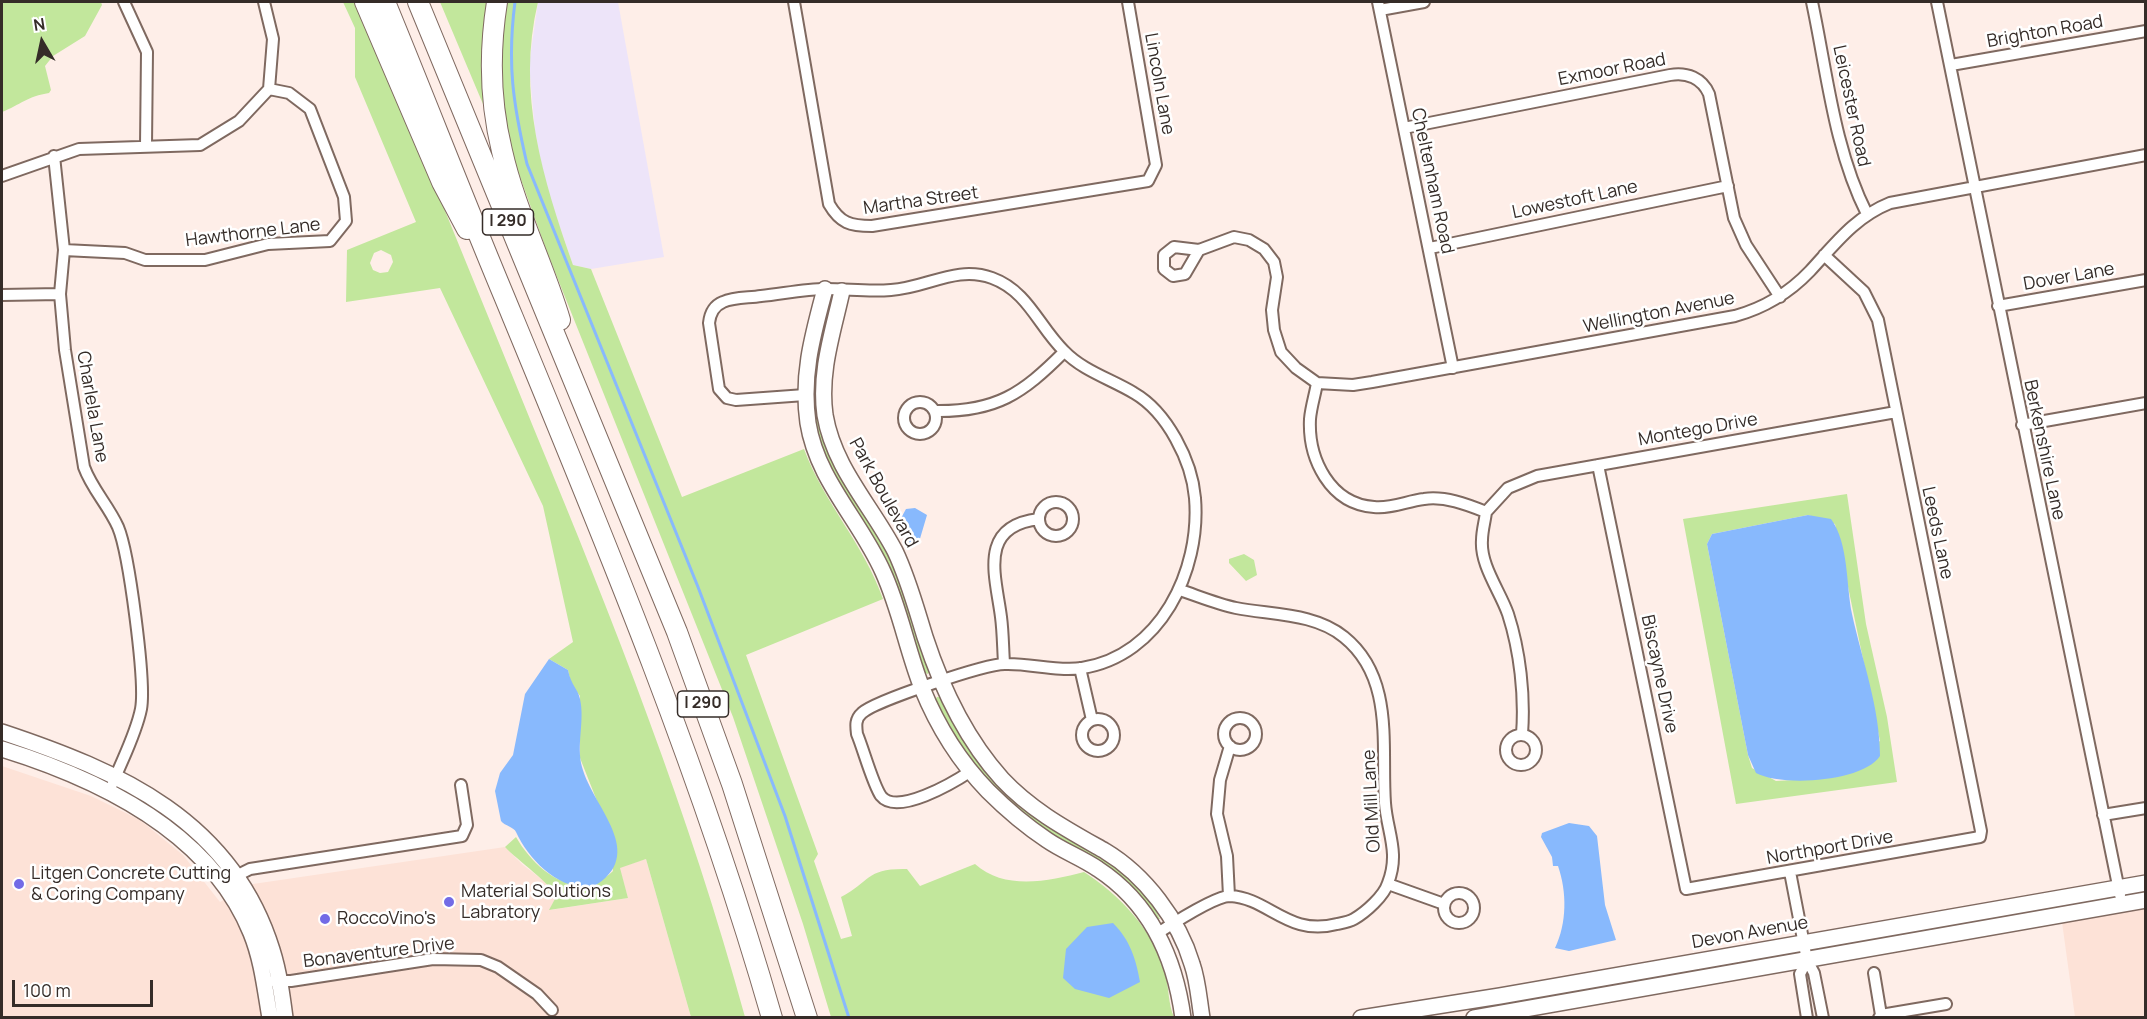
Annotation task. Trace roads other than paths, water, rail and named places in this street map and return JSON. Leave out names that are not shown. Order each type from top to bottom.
[{"type":"highway","points":[[365,2],[442,182],[502,292]]},
{"type":"highway","name":"I 290","points":[[385,2],[608,546],[679,730],[755,958],[772,1017]]},
{"type":"highway","name":"I 290","points":[[418,2],[677,632],[732,784],[807,1017]]},
{"type":"highway","points":[[497,2],[491,50],[493,107],[502,153],[553,294],[598,443]]},
{"type":"highway","points":[[755,958],[758,1017]]},
{"type":"main road","name":"Park Boulevard","points":[[825,289],[808,350],[805,395],[809,425],[824,472],[863,533],[884,574],[922,688],[935,716],[971,771],[1007,809],[1040,834],[1113,880],[1144,912],[1158,933],[1176,975],[1183,1017]]},
{"type":"main road","name":"Park Boulevard","points":[[842,291],[824,373],[825,416],[845,474],[875,517],[899,561],[941,681],[971,740],[1003,780],[1054,822],[1107,853],[1143,882],[1174,923],[1192,962],[1202,1017]]},
{"type":"main road","points":[[2,732],[58,751],[115,777],[154,797],[184,820],[236,876],[267,935],[272,981],[270,1017]]},
{"type":"main road","points":[[2,750],[34,759],[110,792],[155,819],[196,854],[217,878],[251,933],[285,1017]]},
{"type":"main road","name":"Devon Avenue","points":[[1361,1017],[2145,883]]},
{"type":"main road","name":"Devon Avenue","points":[[1474,1017],[2145,900]]},
{"type":"street","points":[[124,2],[147,52],[146,145]]},
{"type":"street","points":[[2,176],[79,149],[200,145],[239,121],[269,89],[273,39],[264,2]]},
{"type":"street","name":"Martha Street","points":[[794,2],[829,204],[836,216],[845,224],[872,226],[1125,186],[1148,181],[1155,172]]},
{"type":"street","name":"Lincoln Lane","points":[[1128,2],[1155,172]]},
{"type":"street","points":[[1379,6],[1424,2]]},
{"type":"street","name":"Leicester Road","points":[[1812,2],[1843,155],[1854,189],[1867,213]]},
{"type":"street","name":"Berkenshire Lane","points":[[1937,2],[2122,904]]},
{"type":"street","name":"Cheltenham Road","points":[[1379,6],[1453,368]]},
{"type":"street","name":"Brighton Road","points":[[1951,65],[2145,31]]},
{"type":"street","name":"Exmoor Road","points":[[1404,128],[1685,74],[1703,84],[1709,94],[1739,232],[1780,297]]},
{"type":"street","name":"Hawthorne Lane","points":[[64,250],[125,253],[145,260],[205,260],[268,244],[330,241],[346,221],[344,197],[310,109],[289,93],[269,89]]},
{"type":"street","name":"Wellington Avenue","points":[[1317,383],[1353,385],[1722,320],[1749,312],[1780,297],[1810,271],[1867,213],[1905,199],[2145,155]]},
{"type":"street","name":"Charlela Lane","points":[[54,156],[64,250],[60,294],[65,350],[84,467],[89,481],[119,529],[139,653],[141,711],[110,792]]},
{"type":"street","name":"Lowestoft Lane","points":[[1430,248],[1728,186]]},
{"type":"street","points":[[1199,250],[1234,237],[1249,240],[1264,249],[1274,262],[1277,277],[1272,310],[1274,330],[1281,352],[1296,368],[1317,383],[1310,420],[1314,444],[1324,479],[1336,491],[1351,501],[1373,507],[1424,499],[1447,499],[1486,512],[1481,542],[1487,568],[1508,616],[1514,641],[1521,684],[1522,734]]},
{"type":"street","name":"Leeds Lane","points":[[1824,255],[1854,281],[1873,305],[1981,831],[1980,837]]},
{"type":"street","points":[[805,395],[736,400],[727,398],[719,389],[710,314],[723,302],[735,299],[825,289],[893,290],[957,273],[993,278],[1023,297],[1064,352],[1095,374],[1137,394],[1160,417],[1180,444],[1195,498],[1192,541],[1180,590],[1167,613],[1147,637],[1129,650],[1080,668],[1004,663],[970,670],[865,711],[856,723],[857,734],[881,795],[891,803],[904,804],[971,771]]},
{"type":"street","name":"Dover Lane","points":[[1998,306],[2145,280]]},
{"type":"street","points":[[2,295],[60,294]]},
{"type":"street","points":[[935,411],[960,411],[1002,402],[1037,378],[1064,352]]},
{"type":"street","points":[[2022,425],[2145,403]]},
{"type":"street","name":"Montego Drive","points":[[1486,512],[1508,488],[1537,476],[1896,412]]},
{"type":"street","name":"Biscayne Drive","points":[[1598,465],[1686,889]]},
{"type":"street","points":[[1004,663],[1001,616],[993,580],[994,557],[1004,535],[1016,524],[1039,519]]},
{"type":"street","name":"Old Mill Lane","points":[[1180,590],[1234,607],[1302,618],[1323,624],[1345,638],[1367,664],[1380,694],[1385,729],[1385,807],[1394,844],[1388,884]]},
{"type":"street","points":[[1080,668],[1092,720]]},
{"type":"street","points":[[1229,896],[1227,856],[1218,814],[1220,780],[1230,746]]},
{"type":"street","points":[[236,876],[250,869],[462,836],[467,825],[461,785]]},
{"type":"street","points":[[2103,815],[2145,808]]},
{"type":"street","name":"Northport Drive","points":[[1686,889],[1980,837]]},
{"type":"street","points":[[1790,872],[1806,960],[1814,973],[1823,1017]]},
{"type":"street","points":[[1158,933],[1229,896],[1250,902],[1294,924],[1325,927],[1353,920],[1377,900],[1388,884],[1444,904]]},
{"type":"street","name":"Bonaventure Drive","points":[[272,981],[433,959],[481,960],[498,967],[537,994],[552,1010]]},
{"type":"street","points":[[1806,960],[1800,974],[1807,1017]]},
{"type":"street","points":[[1874,973],[1880,1016],[1946,1004]]},
{"type":"water","points":[[915,508],[927,515],[919,542],[914,546],[910,544],[900,520],[906,509]]},
{"type":"water","points":[[1808,515],[1831,519],[1841,540],[1852,614],[1877,720],[1880,756],[1871,765],[1857,772],[1821,780],[1784,780],[1756,773],[1748,755],[1707,544],[1712,534]]},
{"type":"water","points":[[549,659],[568,670],[579,695],[582,716],[580,759],[582,767],[613,830],[617,845],[616,860],[609,874],[593,887],[568,884],[557,879],[537,863],[515,830],[501,821],[495,791],[500,773],[513,755],[525,694]]},
{"type":"water","points":[[1569,823],[1589,826],[1597,836],[1605,905],[1616,940],[1569,951],[1555,948],[1564,918],[1563,886],[1558,866],[1553,866],[1552,857],[1541,837],[1542,833]]},
{"type":"water","points":[[1113,923],[1124,936],[1131,950],[1140,982],[1109,998],[1075,989],[1063,978],[1066,949],[1087,927]]},
{"type":"waterway","points":[[515,2],[512,45],[513,83],[527,164],[698,587],[785,816],[849,1018]]},
{"type":"place","name":"Litgen Concrete Cutting & Coring Company","points":[[19,884]]},
{"type":"place","name":"Material Solutions Labratory","points":[[449,902]]},
{"type":"place","name":"RoccoVino's","points":[[325,919]]}]
